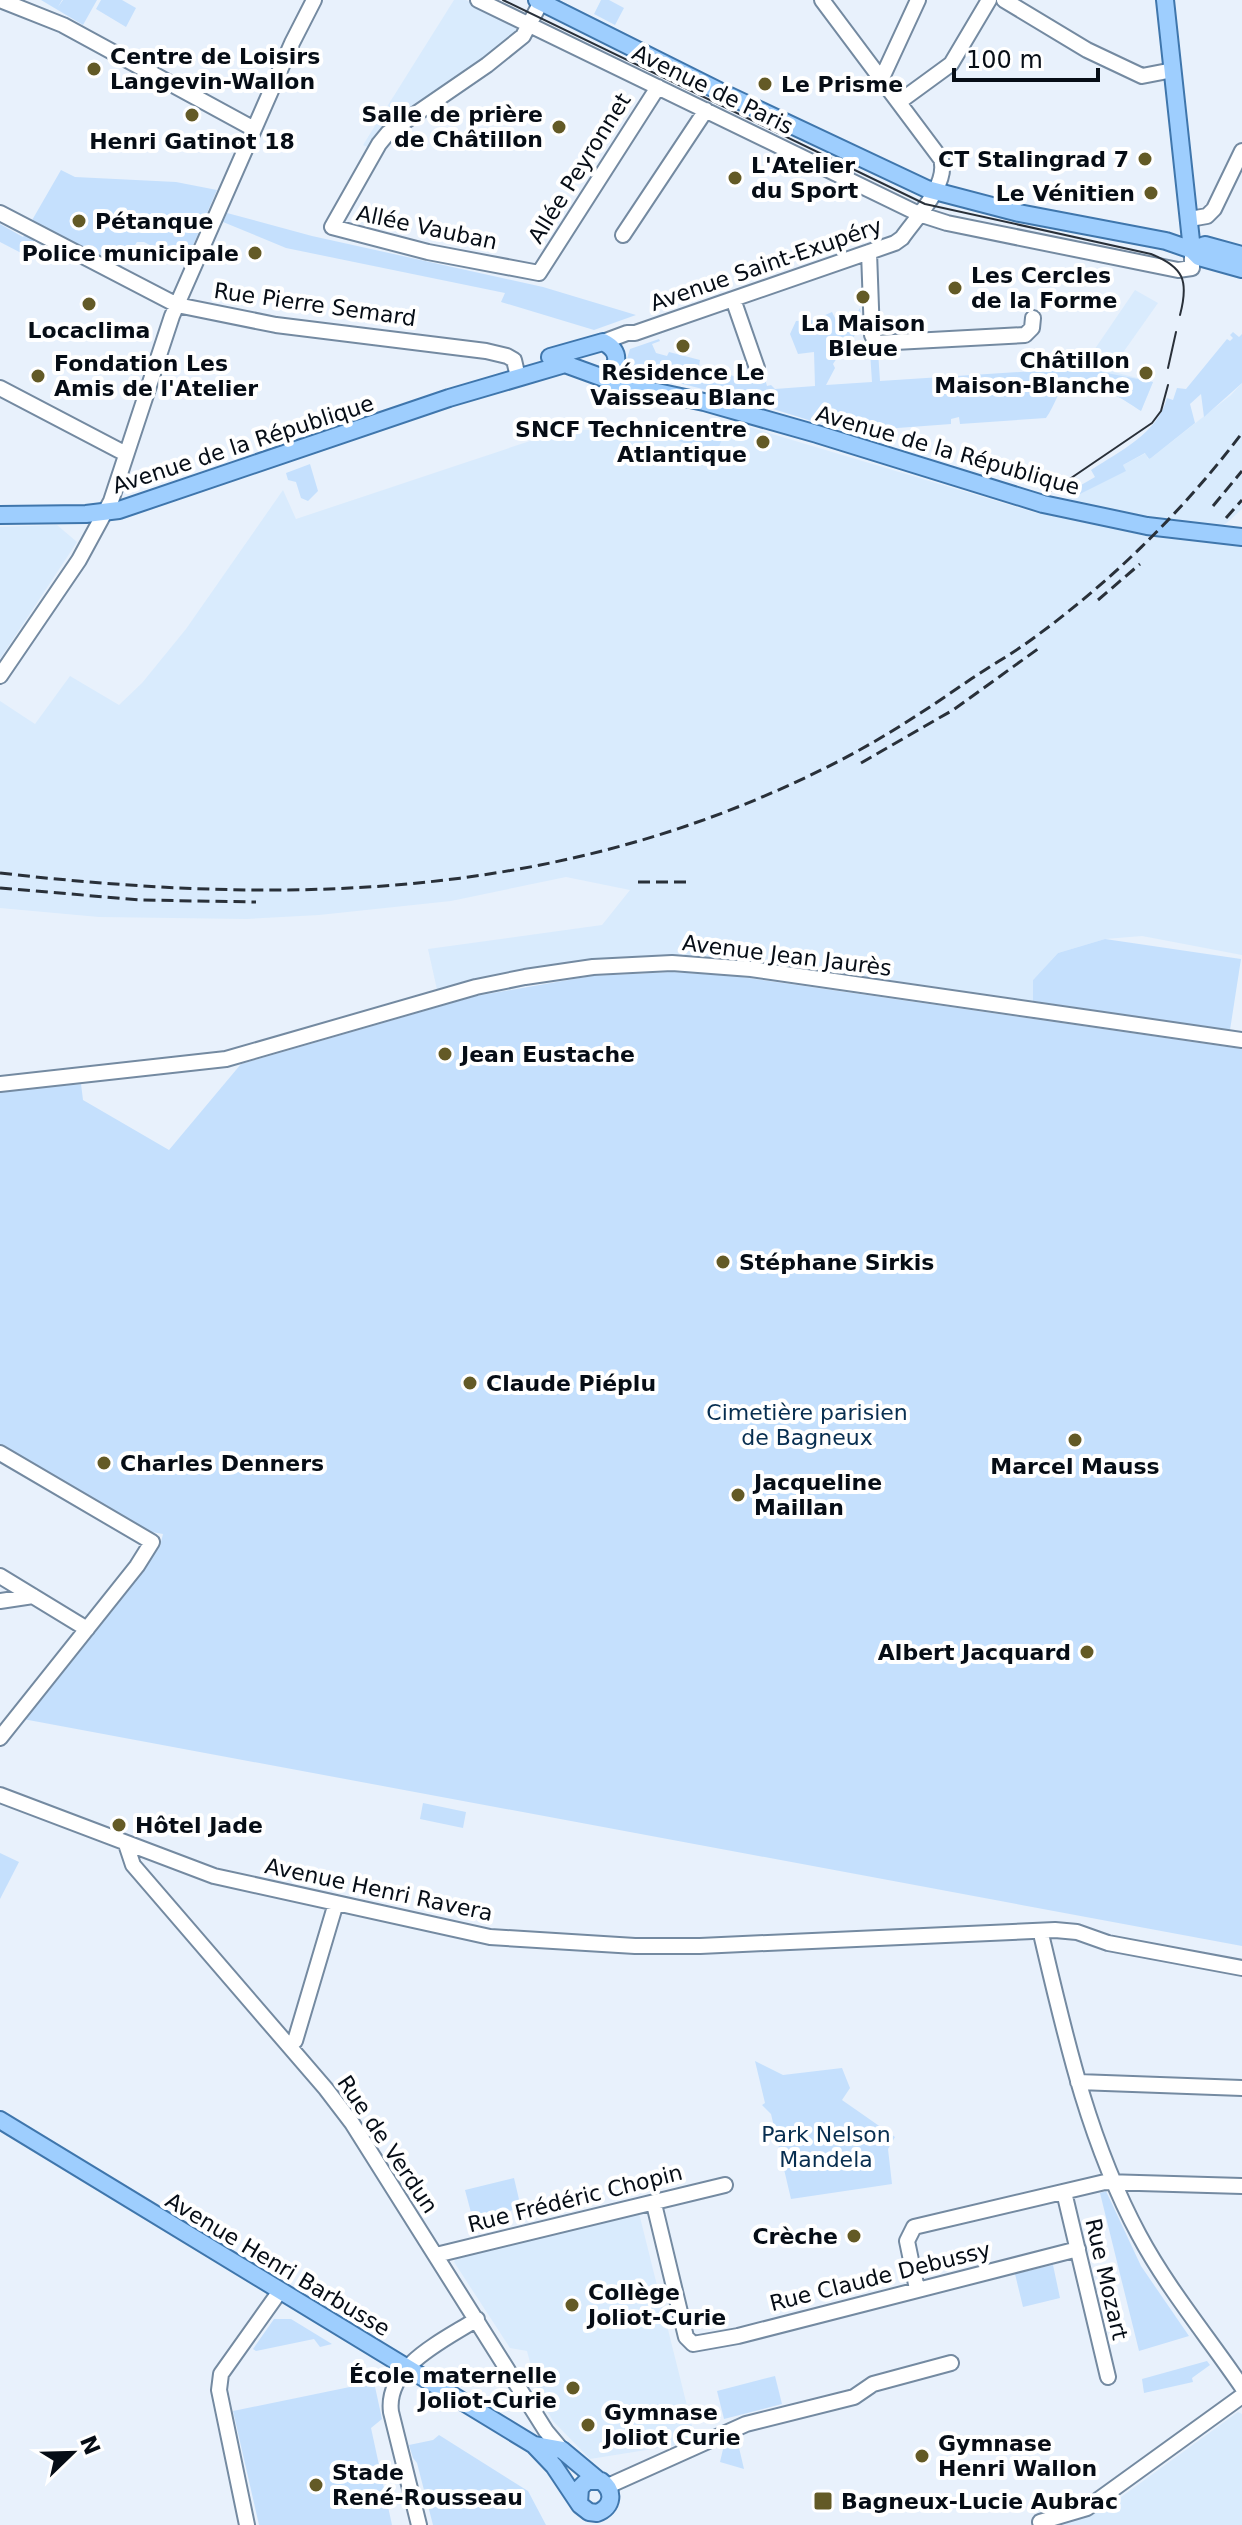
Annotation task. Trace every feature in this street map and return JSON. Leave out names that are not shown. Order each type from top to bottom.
[{"type":"main road","points":[[1165,0],[1192,250],[1205,245],[1242,255]]},
{"type":"main road","name":"Avenue de Paris","points":[[539,1],[719,91],[934,191],[1019,213],[1166,241],[1192,250],[1199,257],[1242,269]]},
{"type":"main road","points":[[603,342],[612,347],[612,366]]},
{"type":"main road","name":"Avenue de la République","points":[[0,515],[105,512],[449,398],[603,342]]},
{"type":"main road","points":[[580,350],[577,362],[580,368]]},
{"type":"main road","name":"Avenue de la République","points":[[515,372],[555,365],[580,368],[612,366],[620,384],[760,418],[1043,504],[1147,526],[1242,537]]},
{"type":"main road","name":"Avenue Henri Barbusse","points":[[0,2120],[534,2445],[554,2466],[588,2515]]},
{"type":"main road","name":"Avenue Henri Barbusse","points":[[534,2445],[562,2450]]},
{"type":"main road","name":"Rue de Verdun","points":[[562,2450],[603,2483]]},
{"type":"main road","points":[[587,2481],[603,2483],[611,2493],[609,2503],[588,2515],[580,2488],[587,2481]]},
{"type":"street","points":[[0,676],[79,560],[105,512],[177,305],[314,0]]},
{"type":"street","name":"Avenue de Paris","points":[[478,0],[919,214],[947,223],[1178,270],[1192,268],[1192,250]]},
{"type":"street","points":[[822,0],[941,159],[943,170],[934,191]]},
{"type":"street","points":[[881,80],[918,0]]},
{"type":"street","points":[[899,102],[951,64],[989,0]]},
{"type":"street","points":[[1004,0],[1087,50],[1142,76],[1173,70]]},
{"type":"street","name":"Allée Vauban","points":[[539,1],[523,36],[487,65],[388,133],[332,227],[428,252],[539,273]]},
{"type":"street","points":[[4,2],[63,25],[254,129]]},
{"type":"street","name":"Allée Peyronnet","points":[[539,273],[658,87]]},
{"type":"street","points":[[623,235],[706,110]]},
{"type":"street","points":[[1190,219],[1207,216],[1214,209],[1242,151]]},
{"type":"street","name":"Avenue Saint-Exupéry","points":[[603,342],[902,238],[934,191]]},
{"type":"street","name":"Rue Pierre Semard","points":[[0,213],[177,305],[276,325],[502,354],[514,360],[515,372]]},
{"type":"street","points":[[869,252],[872,335],[879,344],[1025,335],[1032,328],[1033,318]]},
{"type":"street","points":[[733,299],[757,368]]},
{"type":"street","name":"Avenue Saint-Exupéry","points":[[612,366],[635,333]]},
{"type":"street","points":[[0,388],[126,454]]},
{"type":"street","name":"Avenue Jean Jaurès","points":[[0,1084],[226,1059],[476,987],[593,967],[672,963],[751,969],[1242,1040]]},
{"type":"street","points":[[0,1453],[152,1542],[137,1566],[0,1738]]},
{"type":"street","points":[[2,1576],[87,1629]]},
{"type":"street","points":[[2,1576],[5,1587],[0,1598],[33,1596]]},
{"type":"street","name":"Avenue Henri Ravera","points":[[0,1795],[214,1876],[469,1934],[645,1946],[1043,1930],[1077,1932],[1108,1943]]},
{"type":"street","name":"Rue de Verdun","points":[[126,1844],[133,1865],[352,2123],[546,2431],[562,2450]]},
{"type":"street","points":[[295,2041],[336,1903]]},
{"type":"street","points":[[1042,1938],[1070,2058],[1113,2181],[1139,2236],[1162,2274],[1242,2387]]},
{"type":"street","name":"Avenue Henri Ravera","points":[[861,1939],[1042,1938],[1108,1943],[1242,1968]]},
{"type":"street","points":[[1078,2082],[1242,2088]]},
{"type":"street","points":[[917,2289],[907,2241],[914,2227],[1113,2181],[1242,2186]]},
{"type":"street","name":"Rue Frédéric Chopin","points":[[436,2255],[725,2185]]},
{"type":"street","name":"Rue Mozart","points":[[1064,2192],[1108,2377]]},
{"type":"street","name":"Rue Claude Debussy","points":[[654,2204],[686,2337],[693,2344],[726,2339],[1078,2249]]},
{"type":"street","points":[[247,2525],[219,2390],[221,2374],[280,2291]]},
{"type":"street","points":[[419,2525],[389,2399],[392,2389],[407,2368],[419,2357],[477,2319]]},
{"type":"street","points":[[603,2483],[746,2424],[854,2397],[873,2384],[951,2363]]},
{"type":"street","points":[[1040,2522],[1087,2508],[1242,2396]]},
{"type":"shaded area","points":[[454,0],[466,0],[517,25],[518,38],[439,90],[375,139],[369,148],[363,145]]},
{"type":"shaded area","points":[[1135,290],[1158,303],[1110,371],[1153,382],[1141,411],[1099,388],[1093,395],[1073,381]]},
{"type":"shaded area","points":[[1242,383],[1242,509],[1209,539],[1242,543],[1242,955],[1142,936],[1105,939],[1058,953],[1033,980],[1033,1001],[729,957],[649,959],[438,994],[428,949],[602,925],[630,890],[566,877],[451,901],[247,919],[99,917],[0,908],[0,701],[35,724],[70,676],[119,705],[142,683],[186,629],[283,490],[296,519],[566,429],[655,433],[716,454],[729,421],[1036,513],[1125,471],[1123,465],[1146,453],[1148,459],[1151,458]]},
{"type":"shaded area","points":[[57,525],[77,542],[0,659],[0,527]]},
{"type":"shaded area","name":"Collège Joliot-Curie","points":[[639,2213],[696,2442],[590,2459],[553,2421],[539,2396],[527,2351],[510,2348],[454,2262],[456,2258]]},
{"type":"shaded area","points":[[1238,2412],[1242,2414],[1242,2525],[1061,2525],[1106,2508]]},
{"type":"green space","points":[[41,0],[62,0],[58,7],[63,0],[97,0],[83,25]]},
{"type":"green space","points":[[101,0],[122,0],[136,8],[126,27],[96,9]]},
{"type":"green space","points":[[601,0],[609,0],[624,8],[615,25],[594,14]]},
{"type":"green space","points":[[61,170],[75,177],[176,182],[217,190],[185,264],[144,242],[137,242],[120,268],[31,222]]},
{"type":"green space","points":[[227,213],[312,236],[543,287],[636,315],[594,330],[501,302],[505,293],[286,248],[223,222]]},
{"type":"green space","points":[[0,224],[23,237],[26,233],[36,238],[27,256],[0,242]]},
{"type":"green space","points":[[860,308],[862,322],[846,351],[843,349],[833,364],[835,368],[826,385],[872,382],[870,352],[878,351],[880,381],[1081,368],[1153,382],[1141,411],[1096,386],[1066,381],[1046,418],[960,424],[959,417],[951,419],[951,424],[884,429],[884,443],[828,426],[829,423],[866,428],[866,422],[851,423],[823,416],[818,423],[735,397],[634,372],[626,362],[630,349],[659,339],[652,344],[656,353],[667,356],[669,352],[700,360],[699,366],[751,381],[747,366],[750,365],[756,382],[765,379],[767,386],[775,389],[815,386],[814,352],[798,354],[790,334],[796,321],[814,320],[832,312],[837,322],[853,320]]},
{"type":"green space","points":[[1233,332],[1239,337],[1242,334],[1242,383],[1204,417],[1201,394],[1190,404],[1195,423],[1151,458],[1145,453],[1123,465],[1126,471],[1072,498],[1069,492],[1095,477],[1091,470],[1126,448],[1155,422],[1167,398],[1173,400],[1177,388],[1186,389],[1227,339],[1230,341],[1233,338],[1230,335]]},
{"type":"green space","points":[[704,424],[725,432],[716,454],[658,434],[659,431],[688,437]]},
{"type":"green space","points":[[310,464],[318,491],[308,501],[301,498],[296,482],[288,480],[286,473]]},
{"type":"green space","points":[[1105,939],[1241,959],[1230,1030],[1033,1001],[1033,980],[1058,953]]},
{"type":"green space","name":"Cimetière parisien de Bagneux","points":[[672,972],[734,976],[1242,1049],[1242,1946],[23,1719],[160,1546],[163,1534],[146,1531],[0,1449],[0,1091],[81,1084],[83,1100],[169,1150],[241,1064],[476,996],[591,976]]},
{"type":"green space","points":[[423,1803],[466,1812],[463,1828],[420,1819]]},
{"type":"green space","points":[[0,1853],[19,1862],[0,1899]]},
{"type":"green space","name":"Park Nelson Mandela","points":[[755,2061],[783,2075],[842,2068],[850,2088],[842,2100],[895,2137],[888,2149],[892,2184],[791,2199],[771,2114],[762,2105],[765,2103]]},
{"type":"green space","points":[[514,2178],[521,2208],[473,2220],[465,2190]]},
{"type":"green space","points":[[1106,2191],[1141,2266],[1189,2336],[1139,2351],[1100,2193]]},
{"type":"green space","points":[[1053,2265],[1060,2298],[1023,2307],[1015,2274]]},
{"type":"green space","points":[[274,2319],[291,2319],[332,2344],[320,2347],[314,2339],[256,2351],[253,2349]]},
{"type":"green space","points":[[1207,2361],[1210,2365],[1192,2378],[1193,2382],[1144,2393],[1142,2379]]},
{"type":"green space","points":[[775,2376],[782,2404],[724,2419],[717,2391]]},
{"type":"green space","name":"Stade René-Rousseau","points":[[374,2382],[382,2419],[371,2428],[392,2525],[259,2525],[233,2411]]},
{"type":"green space","points":[[439,2435],[528,2491],[546,2525],[433,2525],[417,2463],[409,2445],[433,2440]]},
{"type":"green space","points":[[737,2439],[744,2469],[720,2462],[724,2445]]},
{"type":"tram line","points":[[503,0],[925,204],[1162,259],[1171,264],[1181,277],[1184,293],[1180,315]]},
{"type":"tram line","points":[[1168,368],[1176,332]]},
{"type":"tram line","points":[[1052,491],[1152,423],[1161,411],[1168,385]]},
{"type":"railway","points":[[0,873],[110,884],[218,889],[325,889],[430,882],[534,866],[637,842],[739,806],[841,760],[875,741],[1035,637],[1092,592],[1146,542],[1220,462],[1242,433]]},
{"type":"railway","points":[[1213,506],[1242,471]]},
{"type":"railway","points":[[1226,518],[1242,500]]},
{"type":"railway","points":[[1098,600],[1140,564]]},
{"type":"railway","points":[[861,763],[953,710],[1042,646]]},
{"type":"railway","points":[[638,882],[688,882]]},
{"type":"railway","points":[[0,888],[141,900],[256,902]]},
{"type":"place","name":"Centre de Loisirs Langevin-Wallon","points":[[94,69]]},
{"type":"place","name":"Le Prisme","points":[[765,84]]},
{"type":"place","name":"Henri Gatinot 18","points":[[192,115]]},
{"type":"place","name":"Salle de prière de Châtillon","points":[[559,127]]},
{"type":"place","name":"CT Stalingrad 7","points":[[1145,159]]},
{"type":"place","name":"L'Atelier du Sport","points":[[735,178]]},
{"type":"place","name":"Le Vénitien","points":[[1151,193]]},
{"type":"place","name":"Pétanque","points":[[79,221]]},
{"type":"place","name":"Police municipale","points":[[255,253]]},
{"type":"place","name":"Les Cercles de la Forme","points":[[955,288]]},
{"type":"place","name":"La Maison Bleue","points":[[863,297]]},
{"type":"place","name":"Locaclima","points":[[89,304]]},
{"type":"place","name":"Résidence Le Vaisseau Blanc","points":[[683,346]]},
{"type":"place","name":"Châtillon Maison-Blanche","points":[[1146,373]]},
{"type":"place","name":"Fondation Les Amis de l'Atelier","points":[[38,376]]},
{"type":"place","name":"SNCF Technicentre Atlantique","points":[[763,442]]},
{"type":"place","name":"Jean Eustache","points":[[445,1054]]},
{"type":"place","name":"Stéphane Sirkis","points":[[723,1262]]},
{"type":"place","name":"Claude Piéplu","points":[[470,1383]]},
{"type":"place","name":"Marcel Mauss","points":[[1075,1440]]},
{"type":"place","name":"Charles Denners","points":[[104,1463]]},
{"type":"place","name":"Jacqueline Maillan","points":[[738,1495]]},
{"type":"place","name":"Albert Jacquard","points":[[1087,1652]]},
{"type":"place","name":"Hôtel Jade","points":[[119,1825]]},
{"type":"place","name":"Crèche","points":[[854,2236]]},
{"type":"place","name":"Collège Joliot-Curie","points":[[572,2305]]},
{"type":"place","name":"École maternelle Joliot-Curie","points":[[573,2388]]},
{"type":"place","name":"Gymnase Joliot Curie","points":[[588,2425]]},
{"type":"place","name":"Gymnase Henri Wallon","points":[[922,2456]]},
{"type":"place","name":"Stade René-Rousseau","points":[[316,2485]]},
{"type":"place","name":"Bagneux-Lucie Aubrac","points":[[823,2501]]}]
